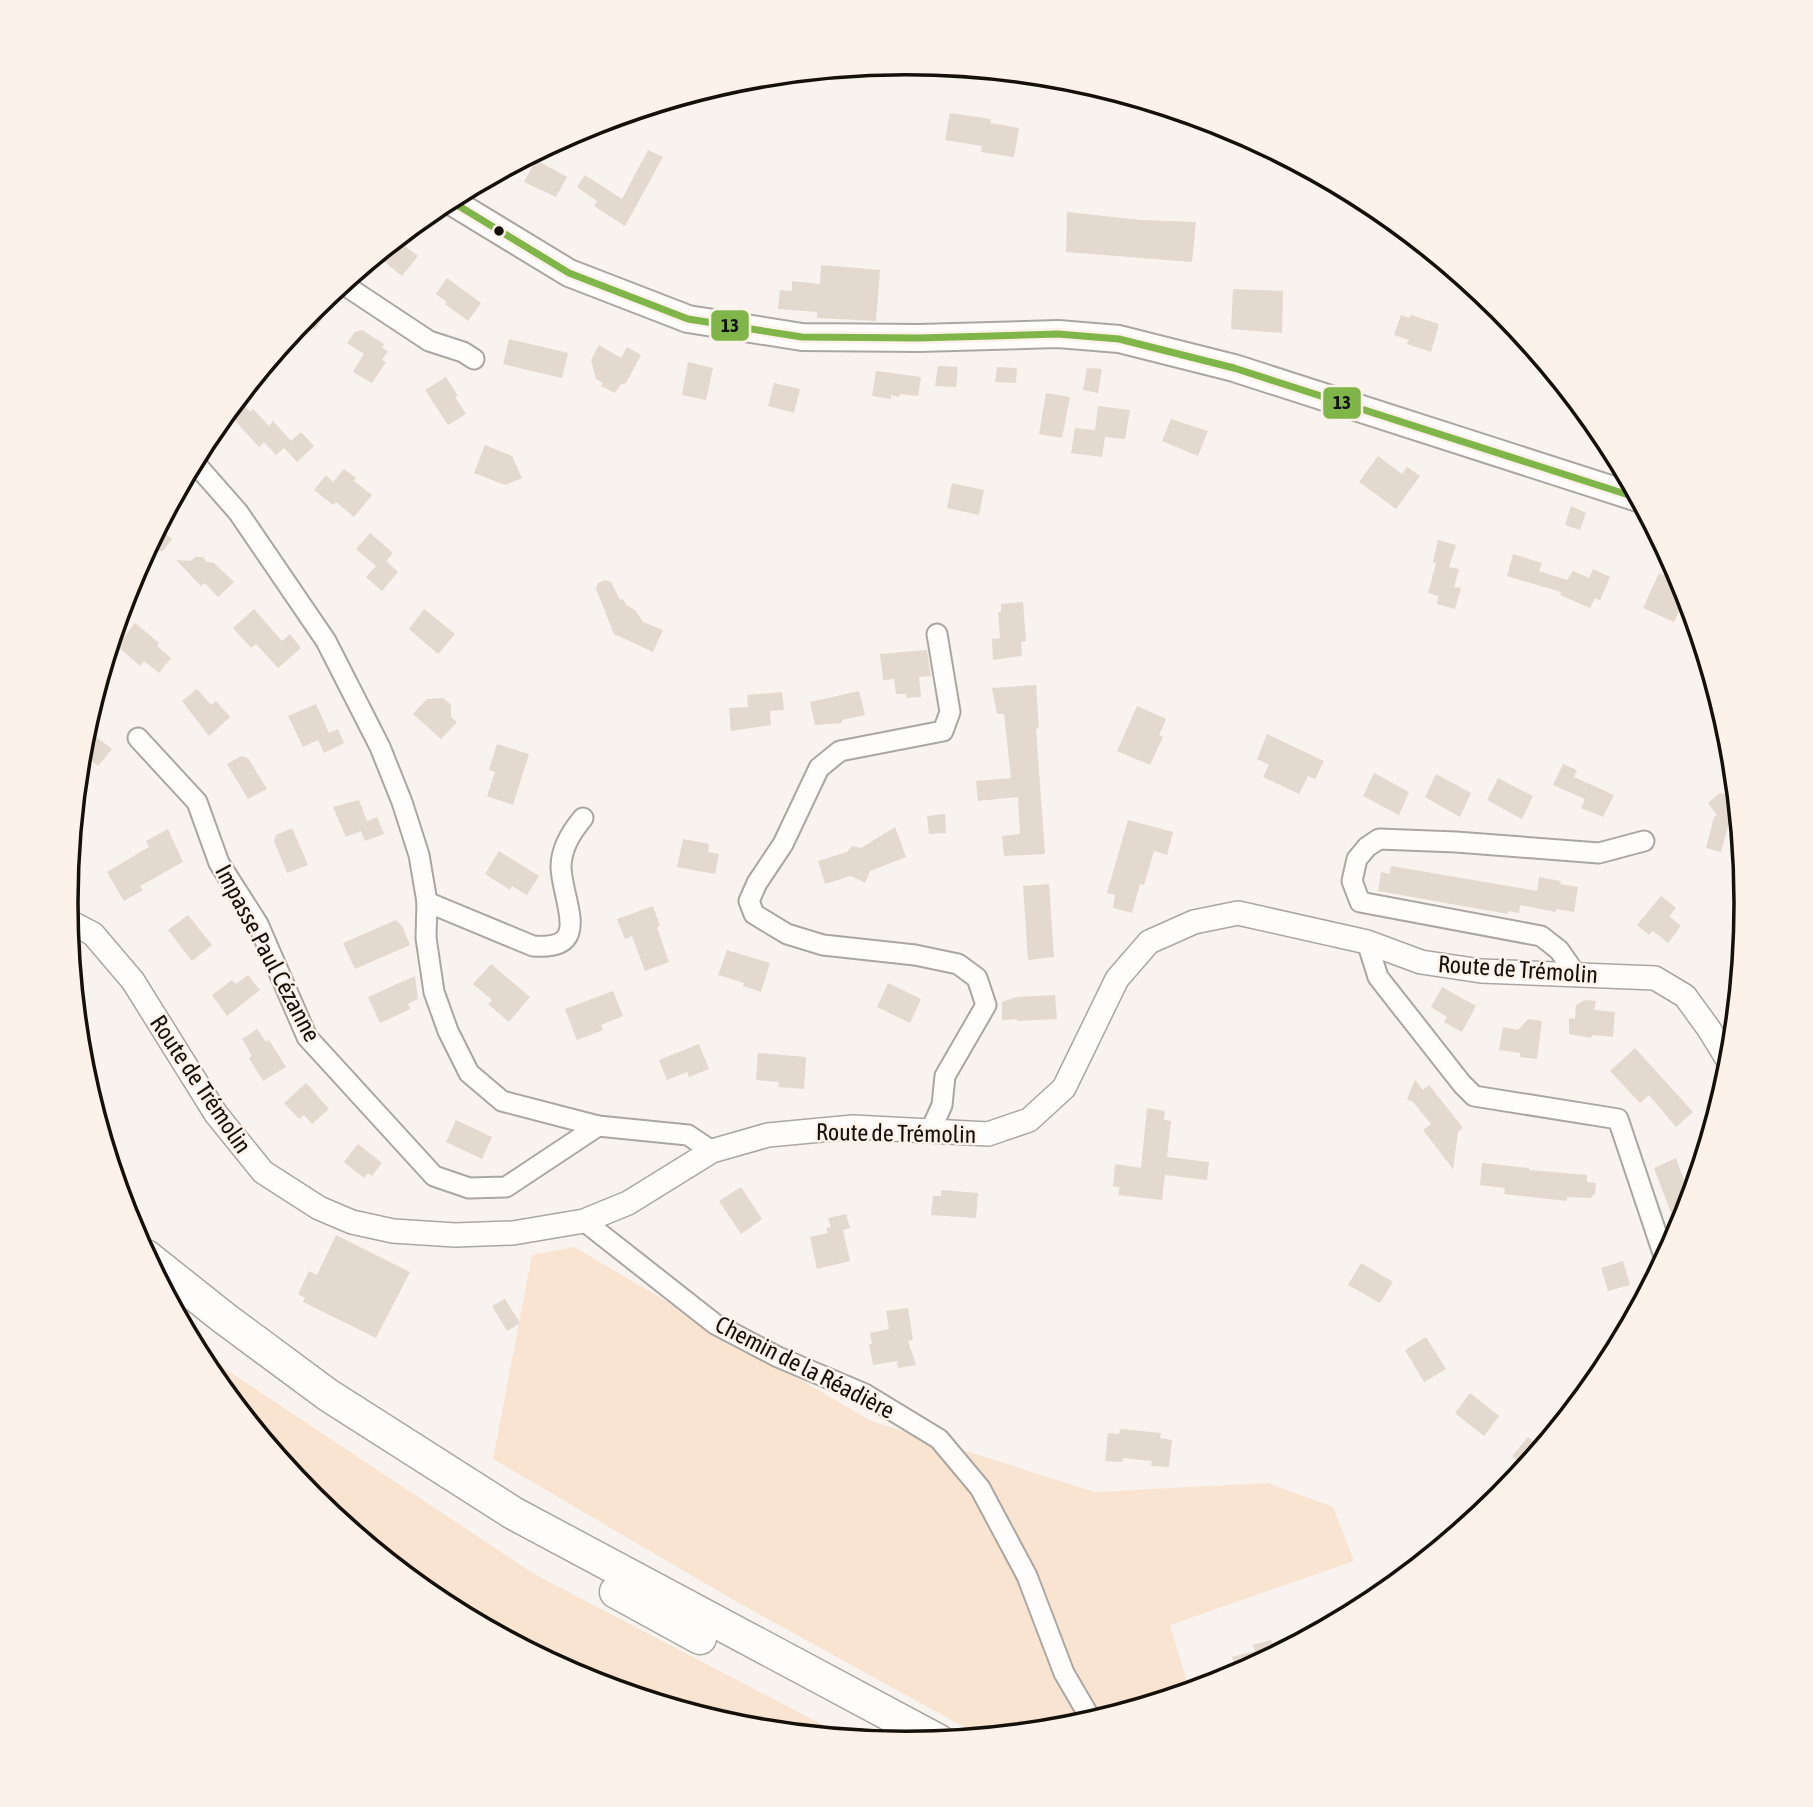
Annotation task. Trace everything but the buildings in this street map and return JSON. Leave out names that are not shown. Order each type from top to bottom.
[{"type":"highway","points":[[164,1271],[328,1395],[513,1513],[921,1731]]},
{"type":"highway","points":[[183,1307],[259,1367],[390,1460],[491,1523],[656,1615],[878,1731]]},
{"type":"main road","points":[[460,206],[569,273],[688,319],[802,337],[919,338],[1058,334],[1119,339],[1234,368],[1627,494]]},
{"type":"street","points":[[351,289],[429,341],[463,352],[474,359]]},
{"type":"street","points":[[201,471],[238,512],[332,653],[380,747],[419,855],[427,902],[426,938],[434,992],[448,1031],[470,1073],[502,1101],[598,1126],[688,1135],[712,1151]]},
{"type":"street","points":[[196,478],[207,479]]},
{"type":"street","points":[[930,1132],[942,1105],[945,1076],[986,1004],[977,978],[957,964],[915,955],[823,946],[787,933],[754,915],[749,901],[757,883],[783,844],[819,768],[840,751],[943,731],[950,712],[937,634]]},
{"type":"street","name":"Impasse Paul Cézanne","points":[[138,738],[197,802],[219,863],[258,924],[307,1037],[434,1175],[469,1188],[506,1186],[598,1126]]},
{"type":"street","points":[[427,902],[533,946],[560,944],[569,935],[572,921],[561,864],[570,834],[583,818]]},
{"type":"street","points":[[1575,973],[1559,950],[1541,936],[1360,902],[1352,881],[1357,859],[1367,847],[1379,839],[1599,853],[1644,841]]},
{"type":"street","name":"Route de Trémolin","points":[[79,927],[93,934],[133,981],[216,1114],[264,1172],[319,1208],[352,1222],[393,1231],[455,1235],[513,1233],[584,1221],[628,1203],[712,1151],[768,1135],[853,1127],[988,1134],[1029,1120],[1064,1088],[1117,979],[1149,942],[1194,922],[1238,913],[1367,942],[1421,962],[1480,971],[1656,978],[1685,996],[1722,1050]]},
{"type":"street","points":[[1367,942],[1378,977],[1462,1084],[1475,1096],[1618,1119],[1660,1245]]},
{"type":"street","name":"Chemin de la Réadière","points":[[584,1221],[715,1324],[778,1357],[865,1394],[939,1439],[980,1488],[1027,1576],[1065,1673],[1087,1712]]},
{"type":"shaded area","points":[[574,1247],[871,1421],[1095,1492],[1268,1483],[1333,1507],[1354,1561],[1170,1625],[1187,1683],[1121,1704],[1068,1716],[968,1729],[737,1602],[493,1459],[532,1255]]},
{"type":"shaded area","points":[[218,1364],[534,1574],[829,1728],[745,1716],[640,1688],[590,1669],[492,1621],[402,1561],[360,1526],[284,1450],[249,1408]]},
{"type":"transit line","name":"13","points":[[460,206],[569,273],[688,319],[802,337],[919,338],[1058,334],[1119,339],[1234,368],[1627,494]]}]
